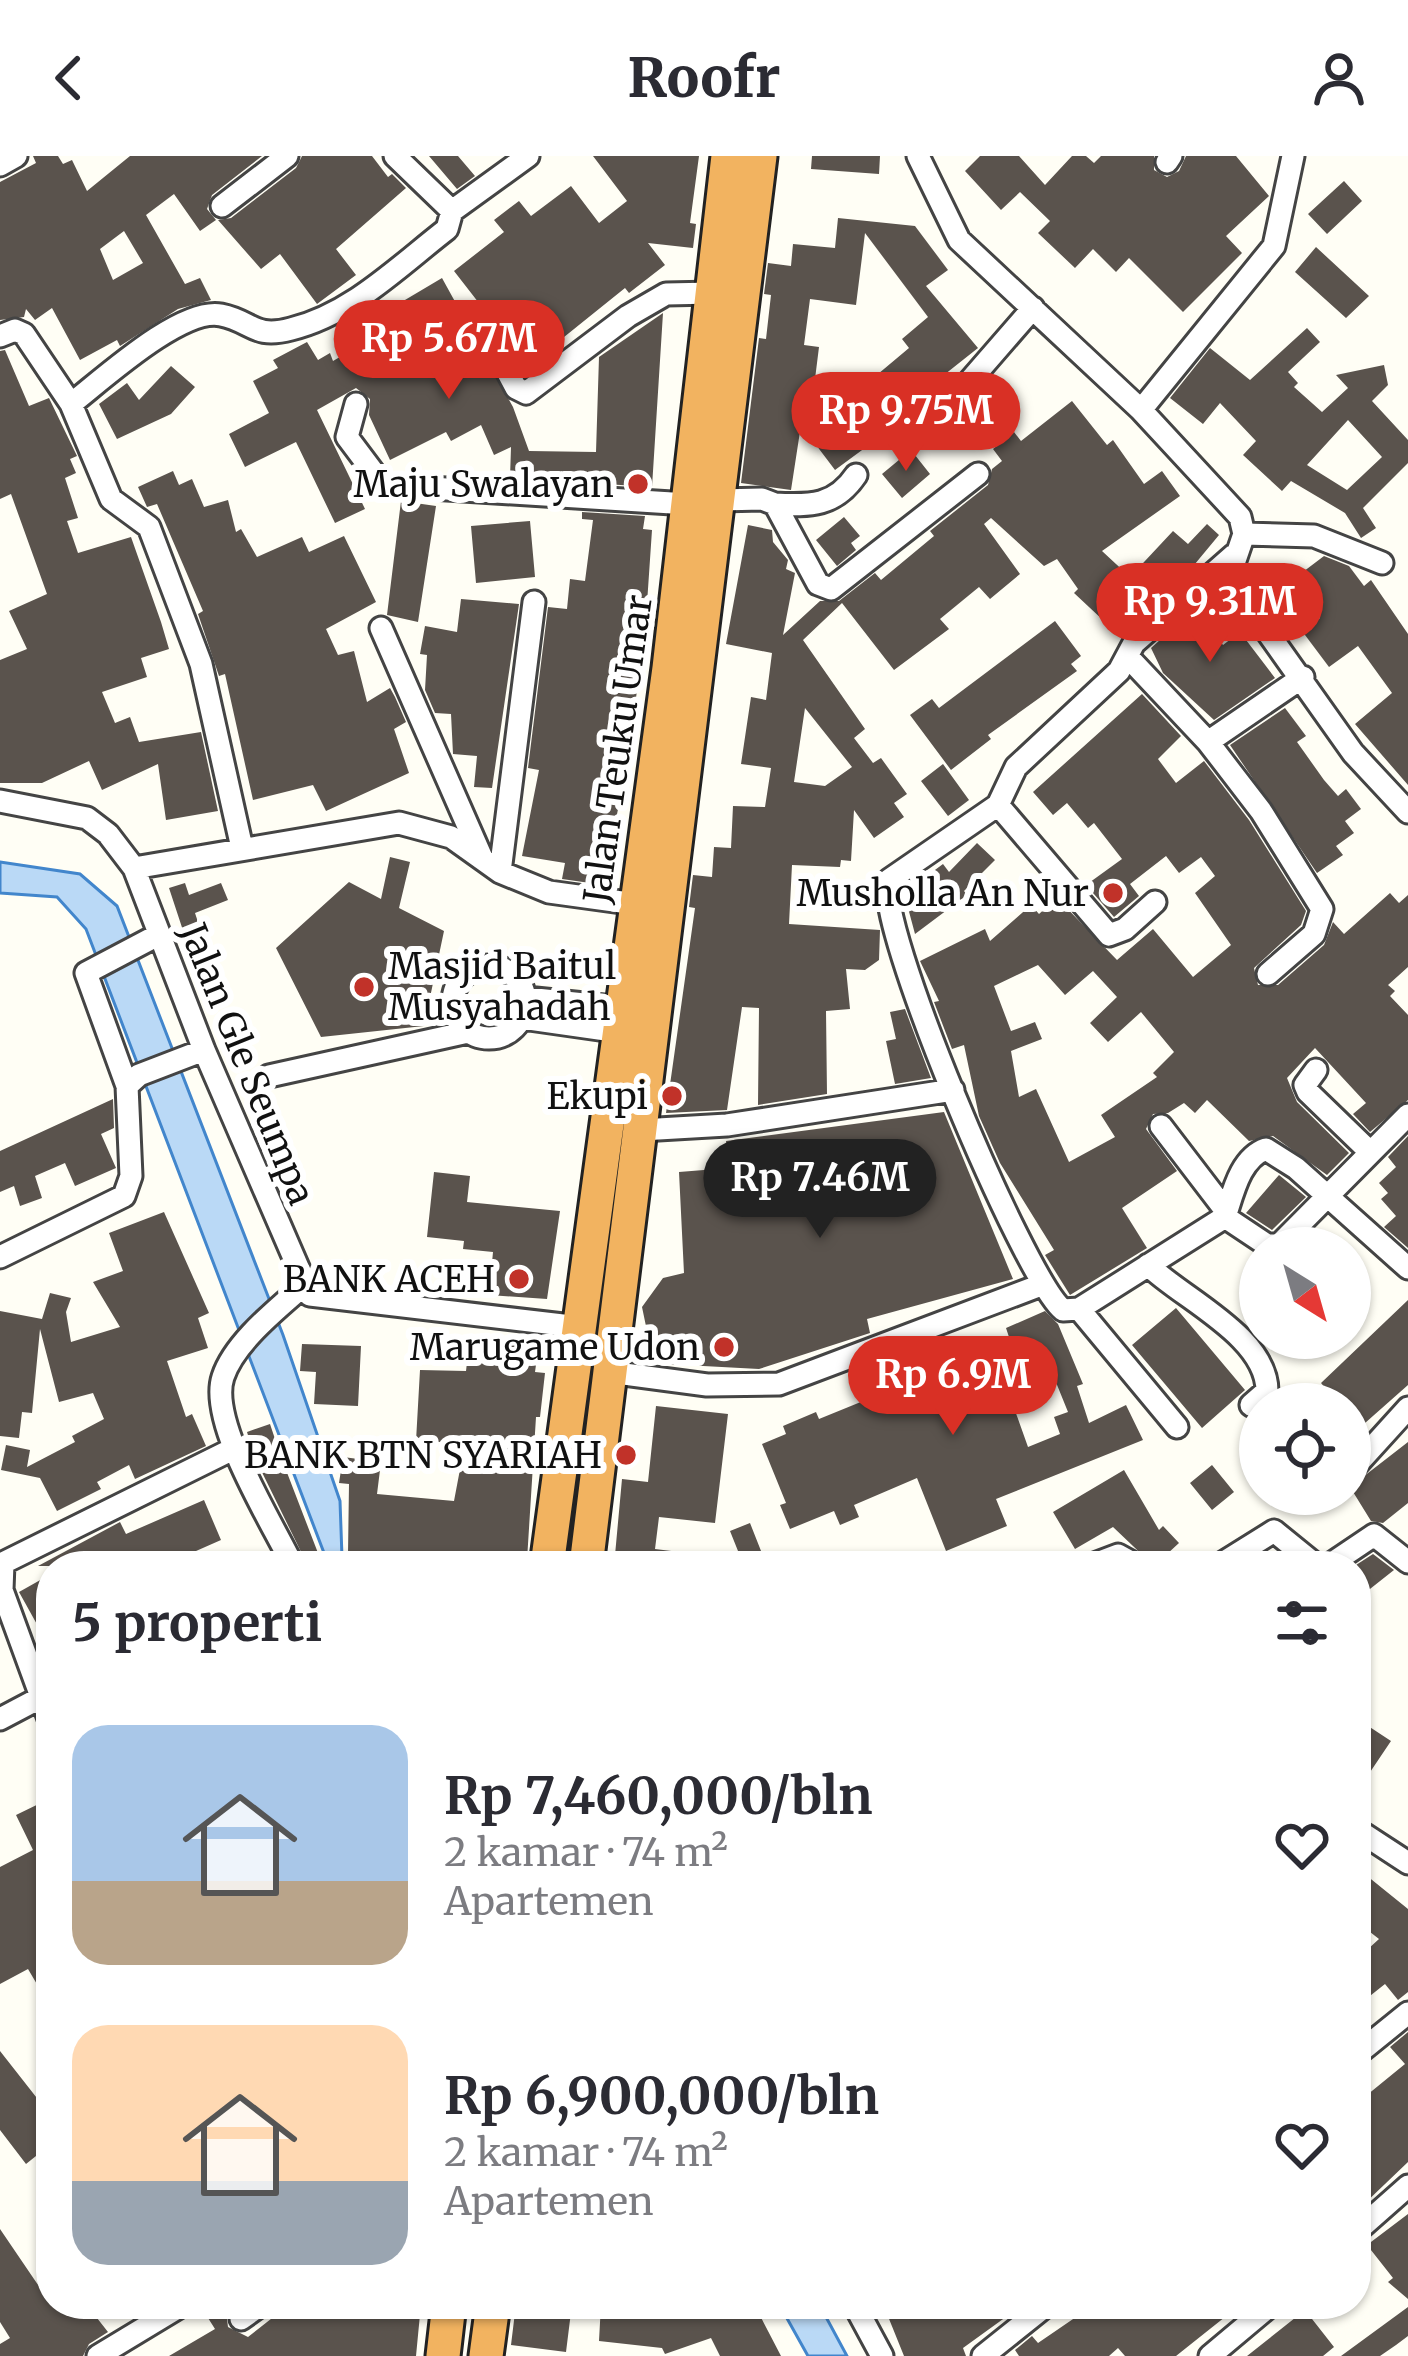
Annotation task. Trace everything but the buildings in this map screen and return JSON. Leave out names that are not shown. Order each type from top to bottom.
[{"type":"highway","name":"Jalan Teuku Umar","points":[[588,1551],[641,1130],[704,502],[713,293],[728,156]]},
{"type":"highway","name":"Jalan Teuku Umar","points":[[549,1551],[636,904],[760,156]]},
{"type":"highway","points":[[442,2356],[447,2319]]},
{"type":"highway","points":[[486,2356],[491,2319]]},
{"type":"street","points":[[0,165],[16,156]]},
{"type":"street","points":[[222,206],[287,156]]},
{"type":"street","points":[[395,156],[452,211]]},
{"type":"street","points":[[71,404],[160,336],[205,316],[225,316],[249,330],[270,333],[336,312],[447,229],[452,211],[528,156]]},
{"type":"street","points":[[918,156],[958,240],[1141,410],[1232,506],[1244,534],[1229,578],[1353,754],[1408,812]]},
{"type":"street","points":[[1141,410],[1274,246],[1293,156]]},
{"type":"street","points":[[499,356],[516,388],[526,393],[628,316],[666,294],[713,293]]},
{"type":"street","points":[[954,399],[1033,308]]},
{"type":"street","points":[[0,336],[15,330],[24,334],[71,404],[111,499],[149,527],[200,664],[242,848]]},
{"type":"street","points":[[356,404],[347,437],[383,485],[704,502],[762,499],[812,506],[834,500],[856,475]]},
{"type":"street","points":[[775,504],[818,584],[831,590],[978,474]]},
{"type":"street","points":[[1244,534],[1330,539],[1382,563]]},
{"type":"street","points":[[1234,555],[1133,644],[1128,657],[1016,767],[998,805],[889,880],[884,890],[915,992],[953,1090],[1041,1285],[1063,1310],[1079,1309],[1226,1214],[1249,1158],[1266,1149],[1408,1268]]},
{"type":"street","points":[[491,866],[534,602]]},
{"type":"street","points":[[381,628],[491,866]]},
{"type":"street","points":[[1128,657],[1208,742],[1261,811],[1322,909],[1314,934],[1268,974]]},
{"type":"street","points":[[1208,742],[1303,677]]},
{"type":"street","points":[[0,801],[87,818],[108,834],[134,868],[399,823],[451,837],[491,866],[550,892],[636,904]]},
{"type":"street","points":[[998,805],[1109,935],[1125,929],[1154,902]]},
{"type":"street","name":"Jalan Gle Seumpa","points":[[134,868],[195,1052],[302,1287]]},
{"type":"street","points":[[0,1257],[124,1196],[131,1176],[133,1081],[86,974],[158,935]]},
{"type":"street","points":[[468,1032],[455,1016],[453,996],[471,970],[490,965],[510,972],[524,1008]]},
{"type":"street","points":[[524,1008],[622,1020]]},
{"type":"street","points":[[268,1076],[468,1032],[498,1037],[524,1008]]},
{"type":"street","points":[[133,1081],[195,1052]]},
{"type":"street","points":[[1316,1070],[1305,1085],[1308,1091],[1369,1151]]},
{"type":"street","points":[[641,1130],[727,1125],[953,1090]]},
{"type":"street","points":[[1161,1126],[1226,1214],[1272,1247],[1408,1115]]},
{"type":"street","points":[[1148,1265],[1174,1291],[1206,1305],[1261,1364],[1265,1383]]},
{"type":"street","points":[[608,1372],[707,1385],[779,1384],[1041,1285]]},
{"type":"street","points":[[286,1551],[235,1448],[221,1389],[235,1355],[302,1287],[318,1299],[580,1327]]},
{"type":"street","points":[[1079,1309],[1177,1427]]},
{"type":"street","points":[[1371,1449],[1408,1408]]},
{"type":"street","points":[[36,1694],[2,1590],[2,1563],[235,1448]]},
{"type":"street","points":[[1242,1551],[1274,1531],[1299,1551]]},
{"type":"street","points":[[1350,1551],[1374,1534],[1408,1562]]},
{"type":"street","points":[[0,1718],[36,1701]]},
{"type":"street","points":[[1371,1839],[1408,1864]]},
{"type":"street","points":[[1371,2043],[1408,2013]]},
{"type":"street","points":[[1371,2219],[1408,2186]]},
{"type":"street","points":[[98,2356],[159,2319]]},
{"type":"street","points":[[862,2319],[882,2356]]},
{"type":"street","points":[[983,2356],[1029,2319]]},
{"type":"street","points":[[1210,2356],[1254,2319]]},
{"type":"water","points":[[0,862],[80,874],[117,906],[283,1335],[340,1501],[342,1551],[323,1551],[86,929],[57,897],[0,893]]},
{"type":"water","points":[[787,2319],[827,2319],[847,2356],[808,2356]]},
{"type":"place","name":"Maju Swalayan","points":[[638,484]]},
{"type":"place","name":"Musholla An Nur","points":[[1113,893]]},
{"type":"place","name":"Masjid Baitul Musyahadah","points":[[364,987]]},
{"type":"place","name":"Ekupi","points":[[672,1096]]},
{"type":"place","name":"BANK ACEH","points":[[519,1279]]},
{"type":"place","name":"Marugame Udon","points":[[724,1347]]},
{"type":"place","name":"BANK BTN SYARIAH","points":[[626,1455]]}]
